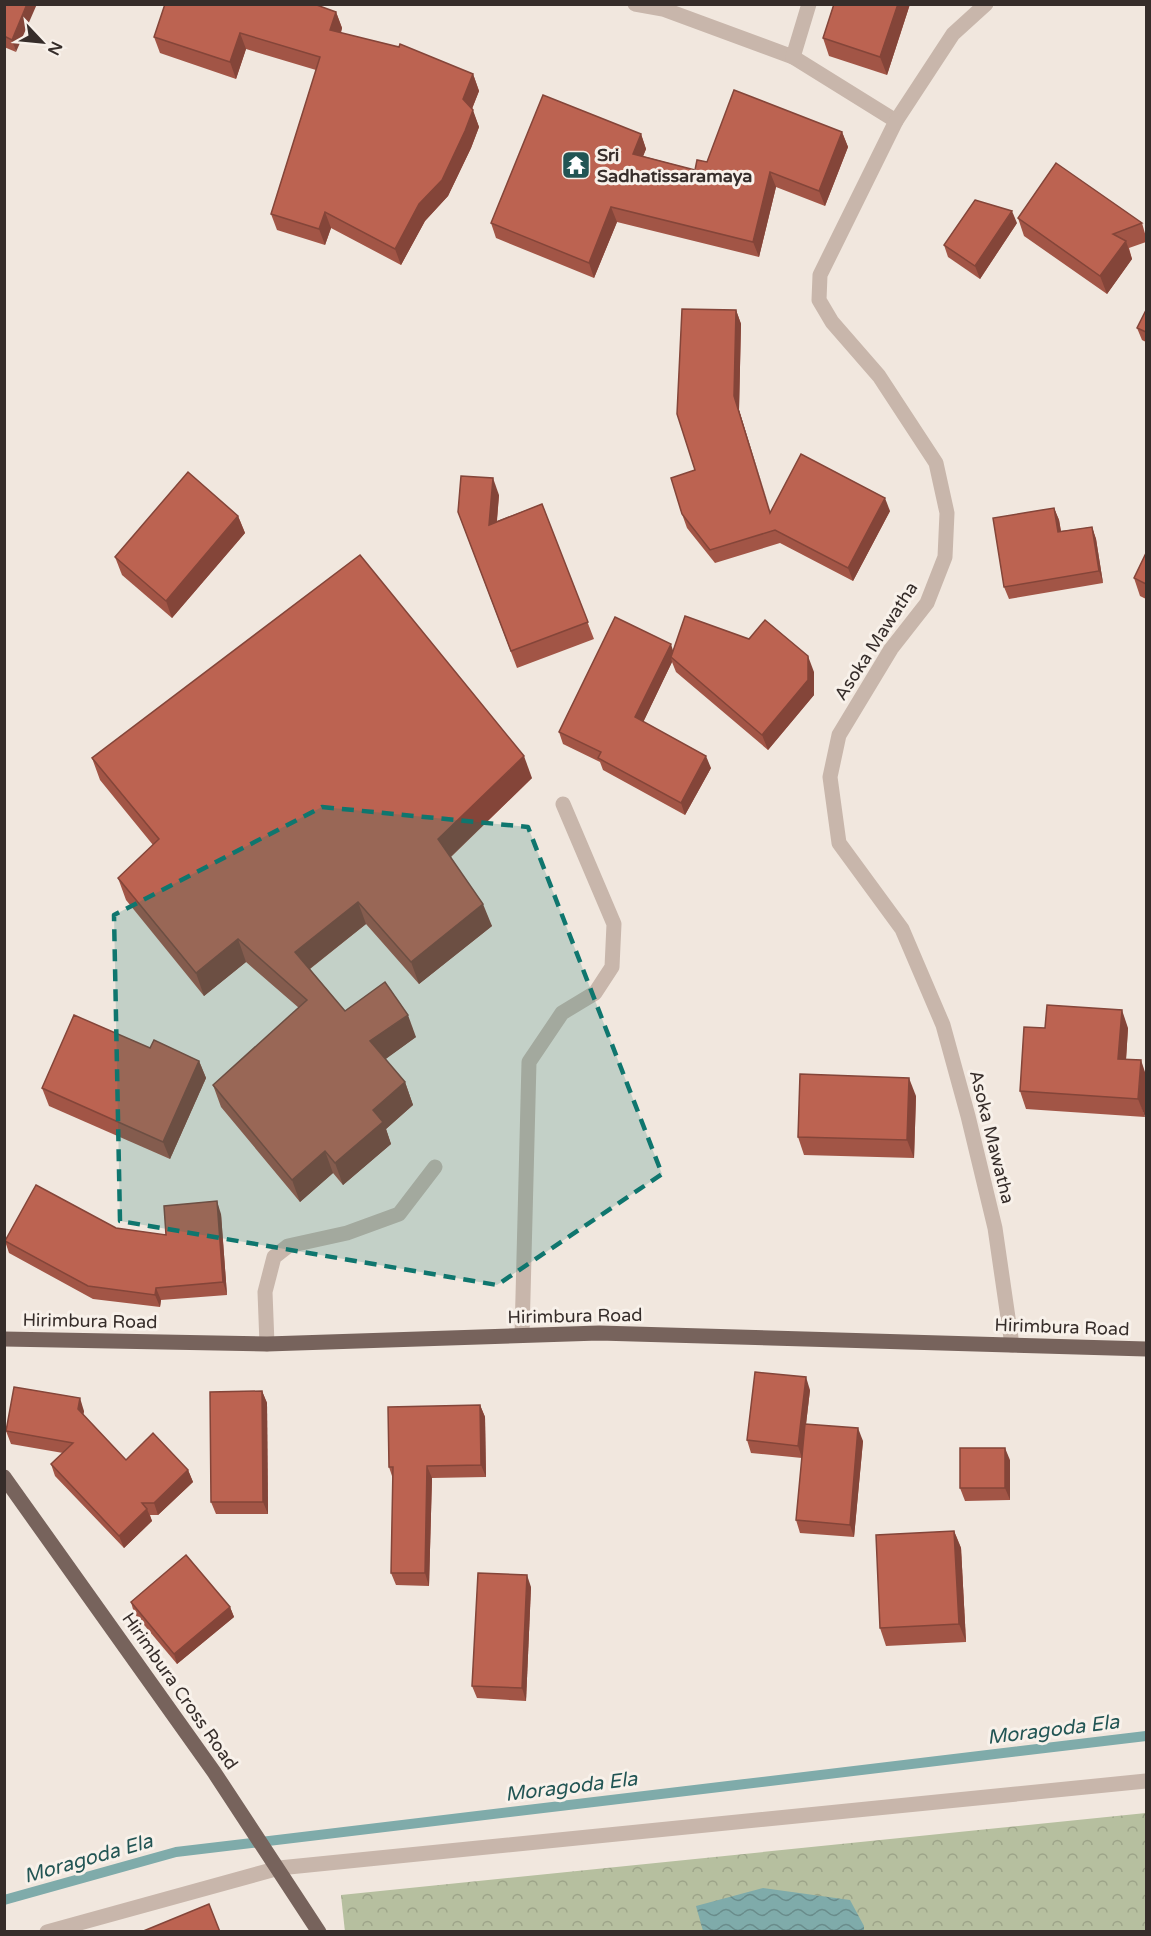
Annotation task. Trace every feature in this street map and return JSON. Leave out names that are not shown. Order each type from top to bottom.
[{"type":"main road","name":"Hirimbura Road","points":[[4,1339],[267,1344],[599,1333],[1146,1349]]},
{"type":"main road","name":"Hirimbura Cross Road","points":[[4,1477],[214,1772],[319,1932]]},
{"type":"street","points":[[635,4],[663,9],[793,57],[896,121]]},
{"type":"street","points":[[793,57],[809,4]]},
{"type":"street","name":"Asoka Mawatha","points":[[986,4],[953,34],[896,121],[820,275],[819,300],[831,322],[879,376],[936,463],[947,513],[945,557],[927,603],[891,649],[839,735],[830,777],[839,843],[902,929],[943,1025],[968,1116],[994,1228],[1012,1345]]},
{"type":"street","points":[[522,1335],[529,1062],[562,1013],[595,993],[612,967],[614,924],[563,804]]},
{"type":"street","points":[[267,1344],[265,1292],[274,1257],[288,1246],[348,1233],[399,1214],[435,1167]]},
{"type":"street","points":[[47,1932],[279,1868],[1146,1781]]},
{"type":"highlighted area","points":[[322,807],[528,827],[662,1174],[497,1285],[120,1221],[114,915]]},
{"type":"green space","points":[[1146,1813],[1146,1931],[345,1932],[341,1895]]},
{"type":"water","points":[[763,1888],[850,1900],[864,1926],[864,1931],[703,1931],[696,1906]]},
{"type":"building","points":[[4,4],[27,4],[12,40],[4,36]]},
{"type":"building","points":[[165,4],[314,4],[336,12],[330,30],[399,47],[400,44],[473,74],[463,99],[473,110],[465,131],[442,180],[419,204],[395,249],[325,212],[319,229],[271,214],[320,57],[240,33],[230,62],[154,37]]},
{"type":"building","points":[[834,4],[898,4],[880,57],[823,38]]},
{"type":"building","points":[[734,90],[842,132],[819,191],[770,172],[753,242],[611,207],[589,263],[491,223],[543,95],[641,134],[633,154],[695,170],[697,160],[707,162]]},
{"type":"building","points":[[1056,163],[1142,223],[1113,234],[1126,241],[1100,276],[1018,218]]},
{"type":"building","points":[[975,200],[1012,211],[975,266],[944,245]]},
{"type":"building","points":[[682,309],[736,310],[734,396],[770,513],[801,454],[885,498],[848,568],[775,530],[710,550],[682,514],[671,478],[695,470],[677,414]]},
{"type":"building","points":[[1146,310],[1146,332],[1137,328]]},
{"type":"building","points":[[188,472],[238,516],[166,601],[115,557]]},
{"type":"building","points":[[461,476],[493,478],[489,525],[542,504],[588,622],[511,651],[458,512]]},
{"type":"building","points":[[1054,508],[1058,532],[1092,527],[1099,571],[1004,587],[993,518]]},
{"type":"building","points":[[1146,553],[1146,584],[1134,578]]},
{"type":"building","points":[[360,555],[524,756],[438,839],[483,904],[411,962],[358,902],[295,952],[345,1011],[385,982],[408,1015],[370,1041],[405,1082],[373,1110],[383,1122],[335,1163],[325,1151],[292,1180],[213,1085],[307,1000],[238,939],[196,973],[118,878],[159,839],[92,758]]},
{"type":"building","points":[[685,616],[749,639],[765,620],[808,656],[808,680],[762,735],[671,657]]},
{"type":"building","points":[[615,617],[671,644],[635,717],[706,756],[681,803],[598,758],[601,752],[559,732]]},
{"type":"building","points":[[1047,1005],[1122,1010],[1118,1059],[1141,1060],[1138,1099],[1020,1091],[1024,1027],[1045,1028]]},
{"type":"building","points":[[74,1015],[150,1048],[154,1040],[199,1061],[163,1142],[42,1088]]},
{"type":"building","points":[[800,1074],[909,1078],[907,1140],[798,1137]]},
{"type":"building","points":[[36,1185],[116,1228],[166,1235],[164,1206],[217,1201],[223,1282],[156,1288],[155,1295],[88,1286],[5,1241]]},
{"type":"building","points":[[755,1372],[806,1377],[798,1446],[747,1440]]},
{"type":"building","points":[[14,1387],[80,1398],[78,1409],[126,1460],[153,1433],[188,1470],[154,1503],[142,1503],[147,1509],[119,1536],[51,1464],[73,1443],[6,1431]]},
{"type":"building","points":[[262,1391],[263,1502],[211,1502],[210,1392]]},
{"type":"building","points":[[480,1405],[481,1465],[427,1466],[425,1573],[391,1573],[393,1467],[389,1467],[388,1407]]},
{"type":"building","points":[[805,1424],[858,1428],[850,1525],[796,1520]]},
{"type":"building","points":[[960,1448],[1005,1448],[1005,1488],[960,1488]]},
{"type":"building","points":[[954,1531],[959,1624],[880,1628],[876,1535]]},
{"type":"building","points":[[186,1555],[230,1607],[174,1654],[131,1602]]},
{"type":"building","points":[[478,1573],[527,1575],[522,1688],[472,1686]]},
{"type":"building","points":[[209,1904],[220,1932],[141,1932]]},
{"type":"waterway","name":"Moragoda Ela","points":[[4,1900],[176,1852],[1146,1736]]},
{"type":"place","name":"Sri Sadhatissaramaya","points":[[576,165]]}]
